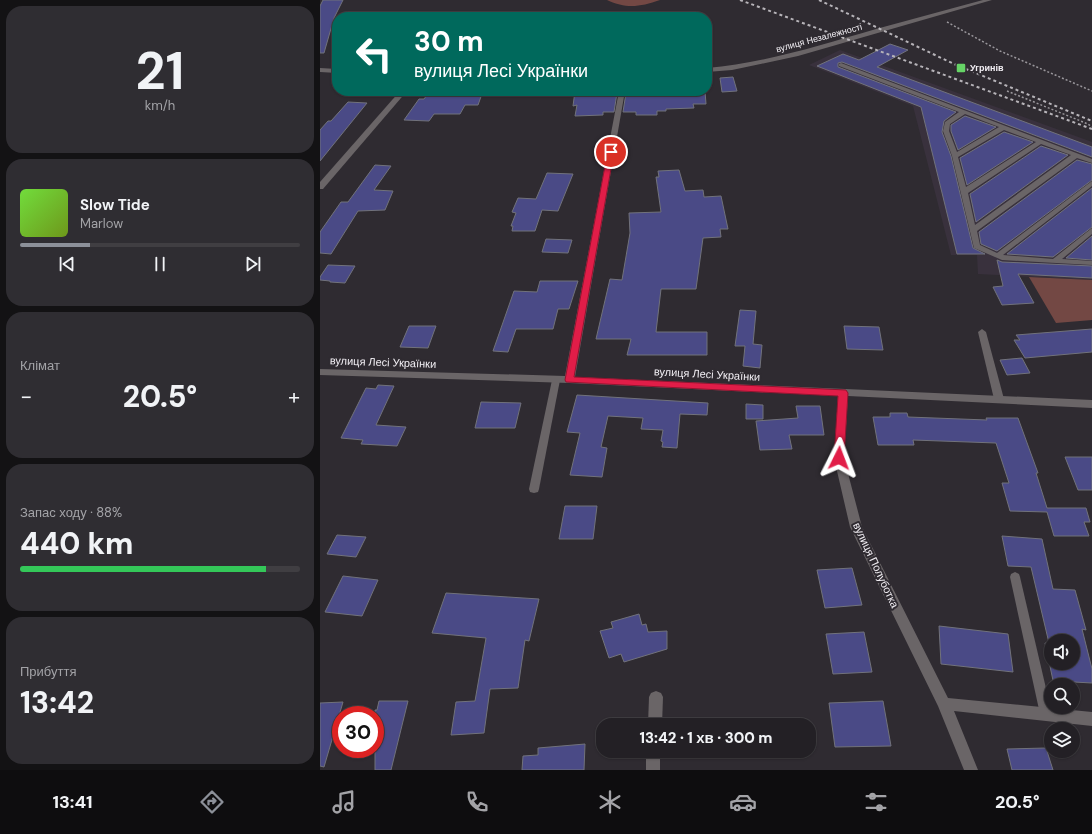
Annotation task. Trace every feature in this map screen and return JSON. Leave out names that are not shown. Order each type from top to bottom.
[{"type":"street","name":"вулиця Незалежності","points":[[712,70],[732,68],[796,56],[879,30],[989,0]]},
{"type":"street","points":[[320,70],[332,71]]},
{"type":"street","points":[[320,187],[400,96]]},
{"type":"street","points":[[569,380],[621,96]]},
{"type":"street","name":"вулиця Лесі Українки","points":[[320,372],[569,380],[1092,404]]},
{"type":"street","name":"вулиця Полуботка","points":[[843,393],[839,458],[856,527],[944,704],[971,770]]},
{"type":"street","points":[[655,718],[656,697]]},
{"type":"street","points":[[944,704],[1044,714]]},
{"type":"street","points":[[1046,714],[1092,719]]},
{"type":"street","points":[[652,770],[653,758]]},
{"type":"lane","points":[[841,65],[1092,161]]},
{"type":"lane","points":[[964,112],[947,123],[946,131],[955,156],[977,246],[1002,258],[1092,263]]},
{"type":"lane","points":[[955,156],[1004,127]]},
{"type":"lane","points":[[964,192],[1041,141]]},
{"type":"lane","points":[[973,230],[1076,155]]},
{"type":"lane","points":[[997,256],[1092,183]]},
{"type":"lane","points":[[1055,261],[1092,230]]},
{"type":"lane","points":[[982,332],[999,399]]},
{"type":"lane","points":[[534,489],[556,380]]},
{"type":"lane","points":[[1015,577],[1044,705]]},
{"type":"path","points":[[934,16],[1000,51],[1092,91]]},
{"type":"path","points":[[1007,91],[1088,124],[1092,127]]},
{"type":"shaded area","points":[[607,0],[660,0],[646,4],[627,6]]},
{"type":"shaded area","points":[[840,50],[1092,142],[1092,280],[978,274],[977,255],[951,255],[913,106],[809,65]]},
{"type":"shaded area","points":[[1029,277],[1092,280],[1092,320],[1056,323]]},
{"type":"building","points":[[323,0],[343,0],[337,12],[332,12],[332,25],[324,53],[320,53],[320,6]]},
{"type":"building","points":[[890,44],[908,50],[877,67],[1092,147],[1092,157],[842,62],[838,63],[838,67],[956,112],[944,121],[942,132],[951,156],[973,248],[985,254],[957,254],[921,107],[817,66],[843,54],[859,60]]},
{"type":"building","points":[[733,77],[737,91],[722,92],[720,78]]},
{"type":"building","points":[[426,96],[481,96],[478,105],[465,105],[460,114],[434,114],[429,121],[404,120],[419,99],[424,99]]},
{"type":"building","points":[[574,96],[617,96],[614,112],[603,112],[603,115],[575,116],[577,105],[573,106]]},
{"type":"building","points":[[626,96],[705,96],[706,104],[693,104],[694,108],[666,109],[666,111],[657,111],[657,115],[636,115],[636,112],[623,112]]},
{"type":"building","points":[[348,102],[367,103],[320,161],[320,130],[328,121],[331,121]]},
{"type":"building","points":[[965,116],[996,127],[958,150],[951,131],[951,125]]},
{"type":"building","points":[[1004,132],[1033,142],[967,185],[960,158]]},
{"type":"building","points":[[1041,146],[1068,155],[976,222],[970,194]]},
{"type":"building","points":[[1077,160],[1092,164],[1092,180],[997,251],[981,244],[979,232]]},
{"type":"building","points":[[375,165],[391,166],[374,190],[393,191],[385,210],[358,211],[331,254],[320,253],[320,232],[341,202],[348,202]]},
{"type":"building","points":[[679,170],[685,191],[703,190],[704,197],[721,196],[728,229],[720,229],[721,237],[703,238],[696,289],[661,289],[656,332],[707,332],[707,355],[627,355],[631,339],[596,339],[610,279],[622,280],[630,233],[629,213],[661,212],[656,177],[659,177],[658,171]]},
{"type":"building","points":[[547,173],[573,174],[558,211],[542,210],[535,231],[512,231],[513,226],[511,226],[516,213],[512,212],[518,198],[536,199]]},
{"type":"building","points":[[1092,188],[1092,227],[1053,257],[1007,254]]},
{"type":"building","points":[[1092,236],[1092,260],[1066,258]]},
{"type":"building","points":[[546,239],[572,240],[568,253],[542,252]]},
{"type":"building","points":[[997,260],[1002,262],[1092,266],[1092,278],[1018,274],[1034,303],[1002,305],[993,287],[1003,286]]},
{"type":"building","points":[[328,265],[355,266],[345,283],[320,280],[320,277]]},
{"type":"building","points":[[540,281],[578,281],[569,309],[558,309],[553,329],[516,329],[508,352],[493,351],[514,291],[537,292]]},
{"type":"building","points":[[740,310],[756,311],[753,344],[762,345],[760,368],[743,366],[745,346],[735,346]]},
{"type":"building","points":[[409,326],[436,326],[428,348],[400,347]]},
{"type":"building","points":[[844,326],[879,327],[883,350],[847,349]]},
{"type":"building","points":[[1092,329],[1092,352],[1025,358],[1014,340],[1020,340],[1016,335]]},
{"type":"building","points":[[1022,358],[1030,373],[1007,375],[1000,360]]},
{"type":"building","points":[[378,385],[394,386],[376,425],[406,427],[397,446],[361,444],[363,440],[341,438],[366,388],[376,389]]},
{"type":"building","points":[[577,395],[708,403],[707,415],[680,414],[677,448],[662,447],[663,442],[661,441],[663,430],[641,429],[643,418],[608,416],[601,447],[607,448],[602,477],[570,475],[580,433],[567,432]]},
{"type":"building","points":[[481,402],[521,403],[515,428],[475,428]]},
{"type":"building","points":[[746,404],[763,405],[763,419],[746,419]]},
{"type":"building","points":[[796,406],[820,406],[824,435],[789,435],[792,449],[760,450],[756,421],[798,418]]},
{"type":"building","points":[[890,413],[907,413],[908,417],[987,420],[986,418],[1018,418],[1038,473],[1036,473],[1047,508],[1086,508],[1090,522],[1084,522],[1089,536],[1054,536],[1047,512],[1010,511],[1002,483],[1009,483],[996,443],[913,440],[914,445],[878,445],[873,417],[890,417]]},
{"type":"building","points":[[1065,457],[1092,457],[1092,490],[1078,490]]},
{"type":"building","points":[[565,506],[597,506],[593,539],[559,539]]},
{"type":"building","points":[[337,535],[366,537],[356,557],[327,554]]},
{"type":"building","points":[[1002,536],[1042,539],[1053,589],[1075,590],[1086,630],[1082,629],[1092,669],[1092,683],[1080,682],[1080,678],[1052,678],[1051,670],[1080,670],[1080,634],[1047,634],[1031,567],[1008,566]]},
{"type":"building","points":[[852,568],[862,605],[825,608],[817,570]]},
{"type":"building","points":[[343,576],[378,580],[362,616],[325,612]]},
{"type":"building","points":[[446,593],[539,599],[529,641],[525,640],[518,688],[490,689],[484,733],[451,735],[456,702],[475,701],[486,638],[432,633]]},
{"type":"building","points":[[639,614],[642,625],[646,624],[648,632],[667,631],[667,649],[624,662],[621,654],[609,658],[600,631],[613,628],[611,622]]},
{"type":"building","points":[[939,626],[1008,634],[1013,672],[941,664]]},
{"type":"building","points":[[864,632],[872,672],[833,674],[826,634]]},
{"type":"building","points":[[379,701],[408,701],[391,770],[375,770],[375,758],[384,758],[384,706],[378,706]]},
{"type":"building","points":[[883,701],[891,746],[835,747],[829,703]]},
{"type":"building","points":[[343,702],[342,706],[332,706],[332,740],[324,767],[320,766],[320,703]]},
{"type":"building","points":[[585,744],[584,770],[522,770],[523,756],[538,755],[538,748]]},
{"type":"building","points":[[1044,748],[1044,758],[1049,758],[1053,770],[1012,770],[1007,749]]},
{"type":"railway","points":[[740,0],[1092,129]]},
{"type":"railway","points":[[819,0],[954,64],[1092,121]]},
{"type":"place","name":"Угринів","points":[[961,68]]},
{"type":"route","points":[[611,152],[569,380],[843,393],[839,458]]}]
